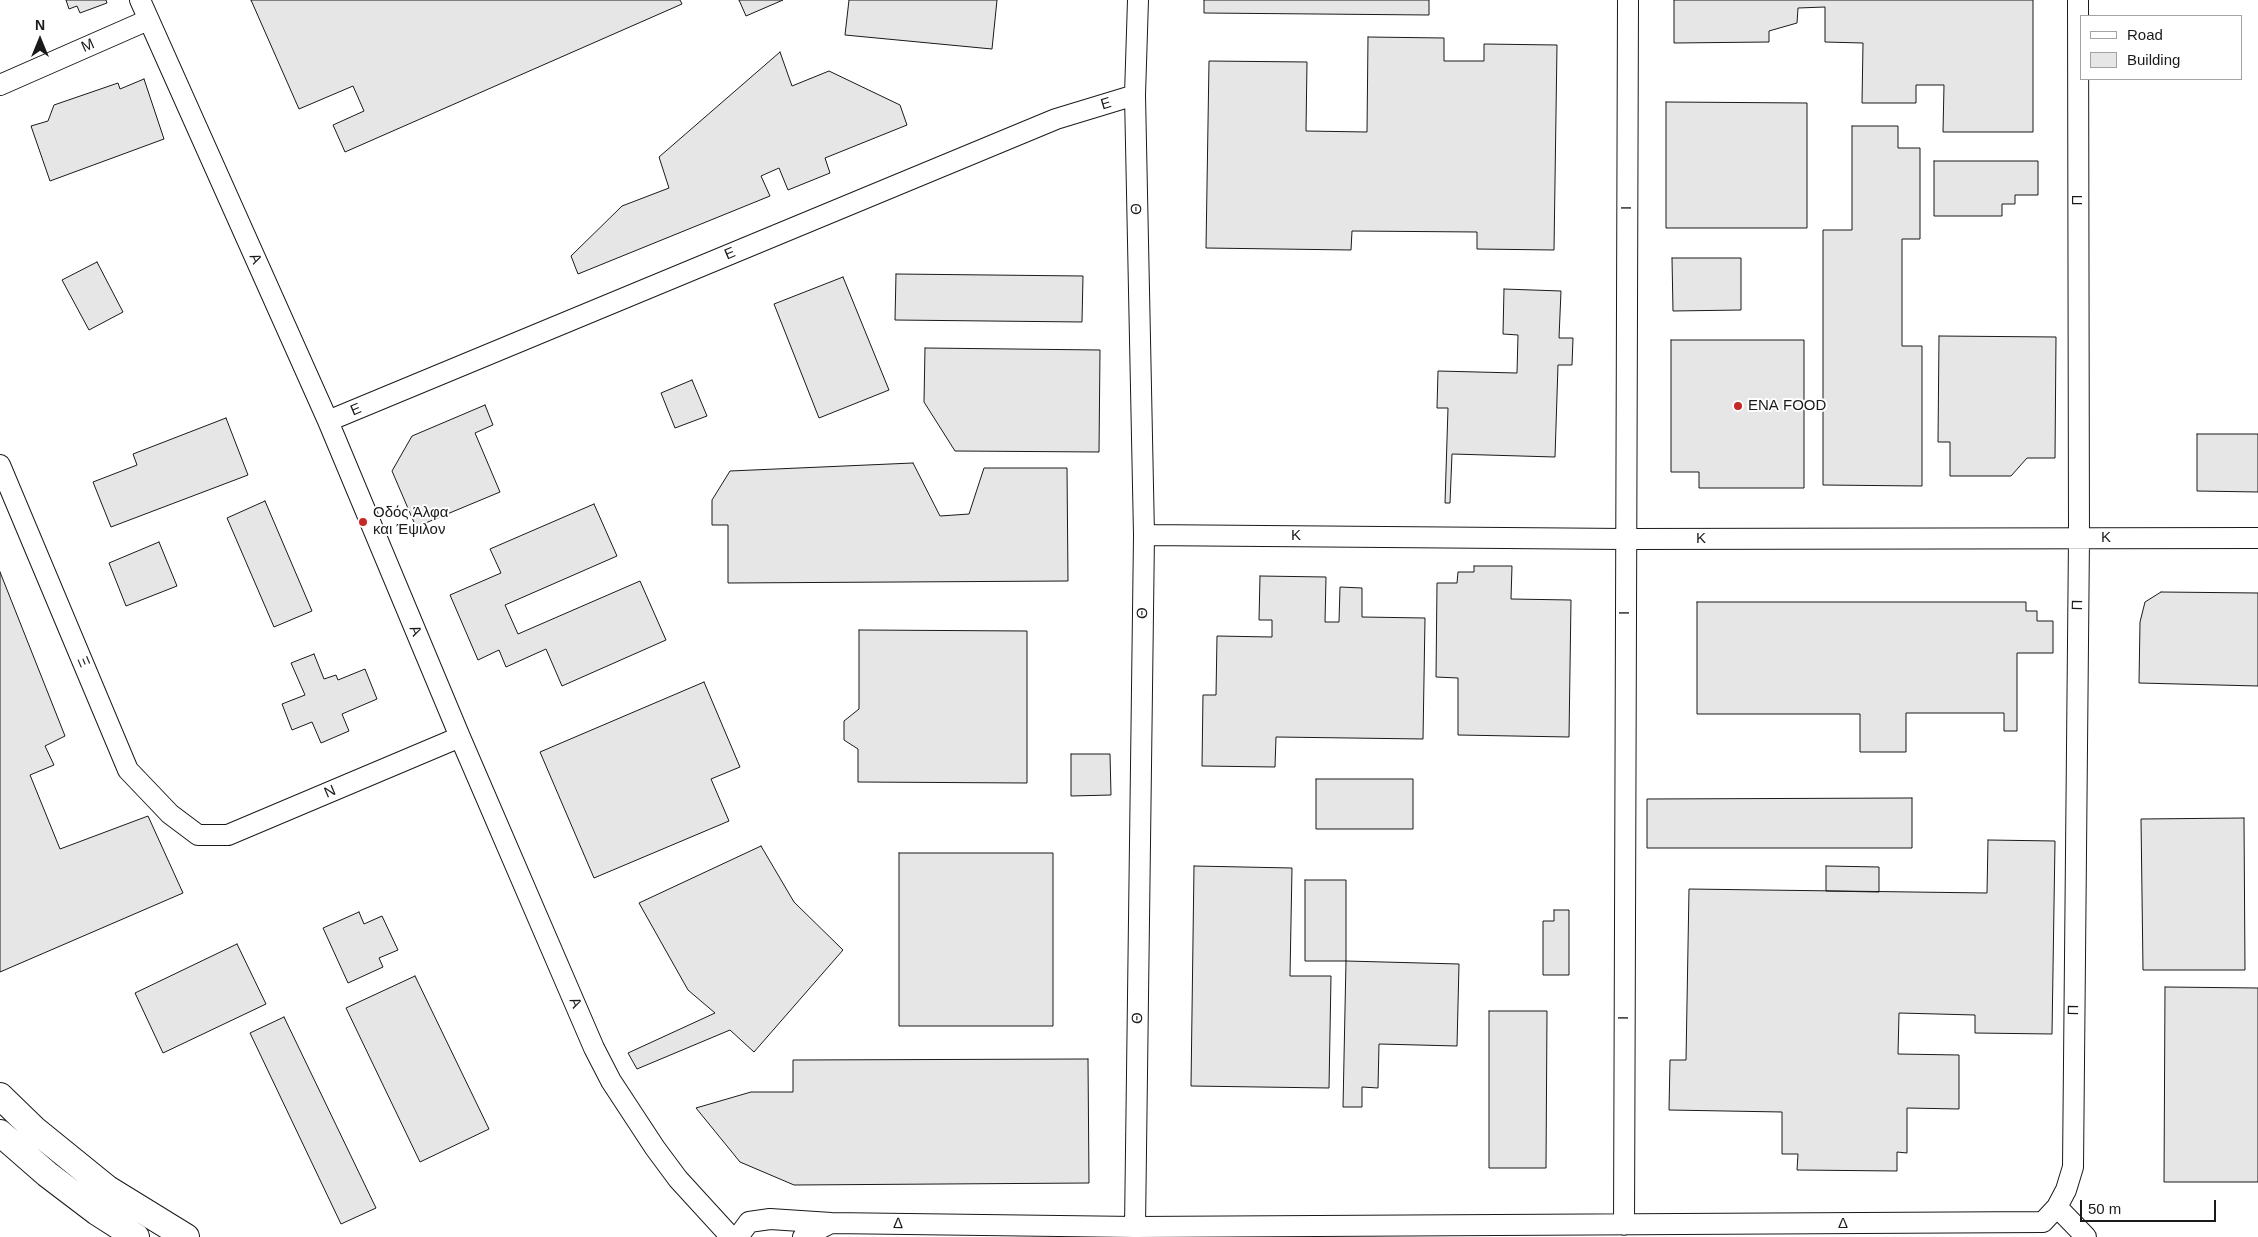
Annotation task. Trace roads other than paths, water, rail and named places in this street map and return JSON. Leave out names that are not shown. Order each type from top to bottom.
[{"type":"main road","points":[[0,1096],[34,1129],[108,1189],[186,1237]]},
{"type":"main road","points":[[0,1133],[47,1174],[97,1212],[136,1237]]},
{"type":"street","name":"Α","points":[[140,0],[328,421],[460,737],[598,1058],[678,1179],[731,1237]]},
{"type":"street","name":"Θ","points":[[1135,1227],[1144,535],[1135,95],[1138,0]]},
{"type":"street","name":"Ι","points":[[1624,1225],[1628,0]]},
{"type":"street","name":"Π","points":[[2057,1207],[2066,1190],[2073,1167],[2078,538],[2078,0]]},
{"type":"street","name":"Μ","points":[[0,85],[148,20]]},
{"type":"street","name":"Ε","points":[[328,421],[1056,119],[1135,95]]},
{"type":"street","name":"Ξ","points":[[0,465],[128,770],[170,814],[198,836]]},
{"type":"street","name":"Κ","points":[[1144,535],[1625,539],[2258,538]]},
{"type":"street","name":"Ν","points":[[198,836],[228,835],[460,737]]},
{"type":"street","name":"Δ","points":[[738,1237],[749,1222],[770,1219],[831,1223],[1135,1227],[1624,1225],[2045,1230],[2057,1207]]},
{"type":"street","points":[[2057,1207],[2086,1237]]},
{"type":"street","points":[[803,1237],[831,1223]]},
{"type":"place","name":"ENA FOOD","points":[[1738,406]]},
{"type":"place","name":"Οδός Άλφα και Έψιλον","points":[[363,522]]}]
